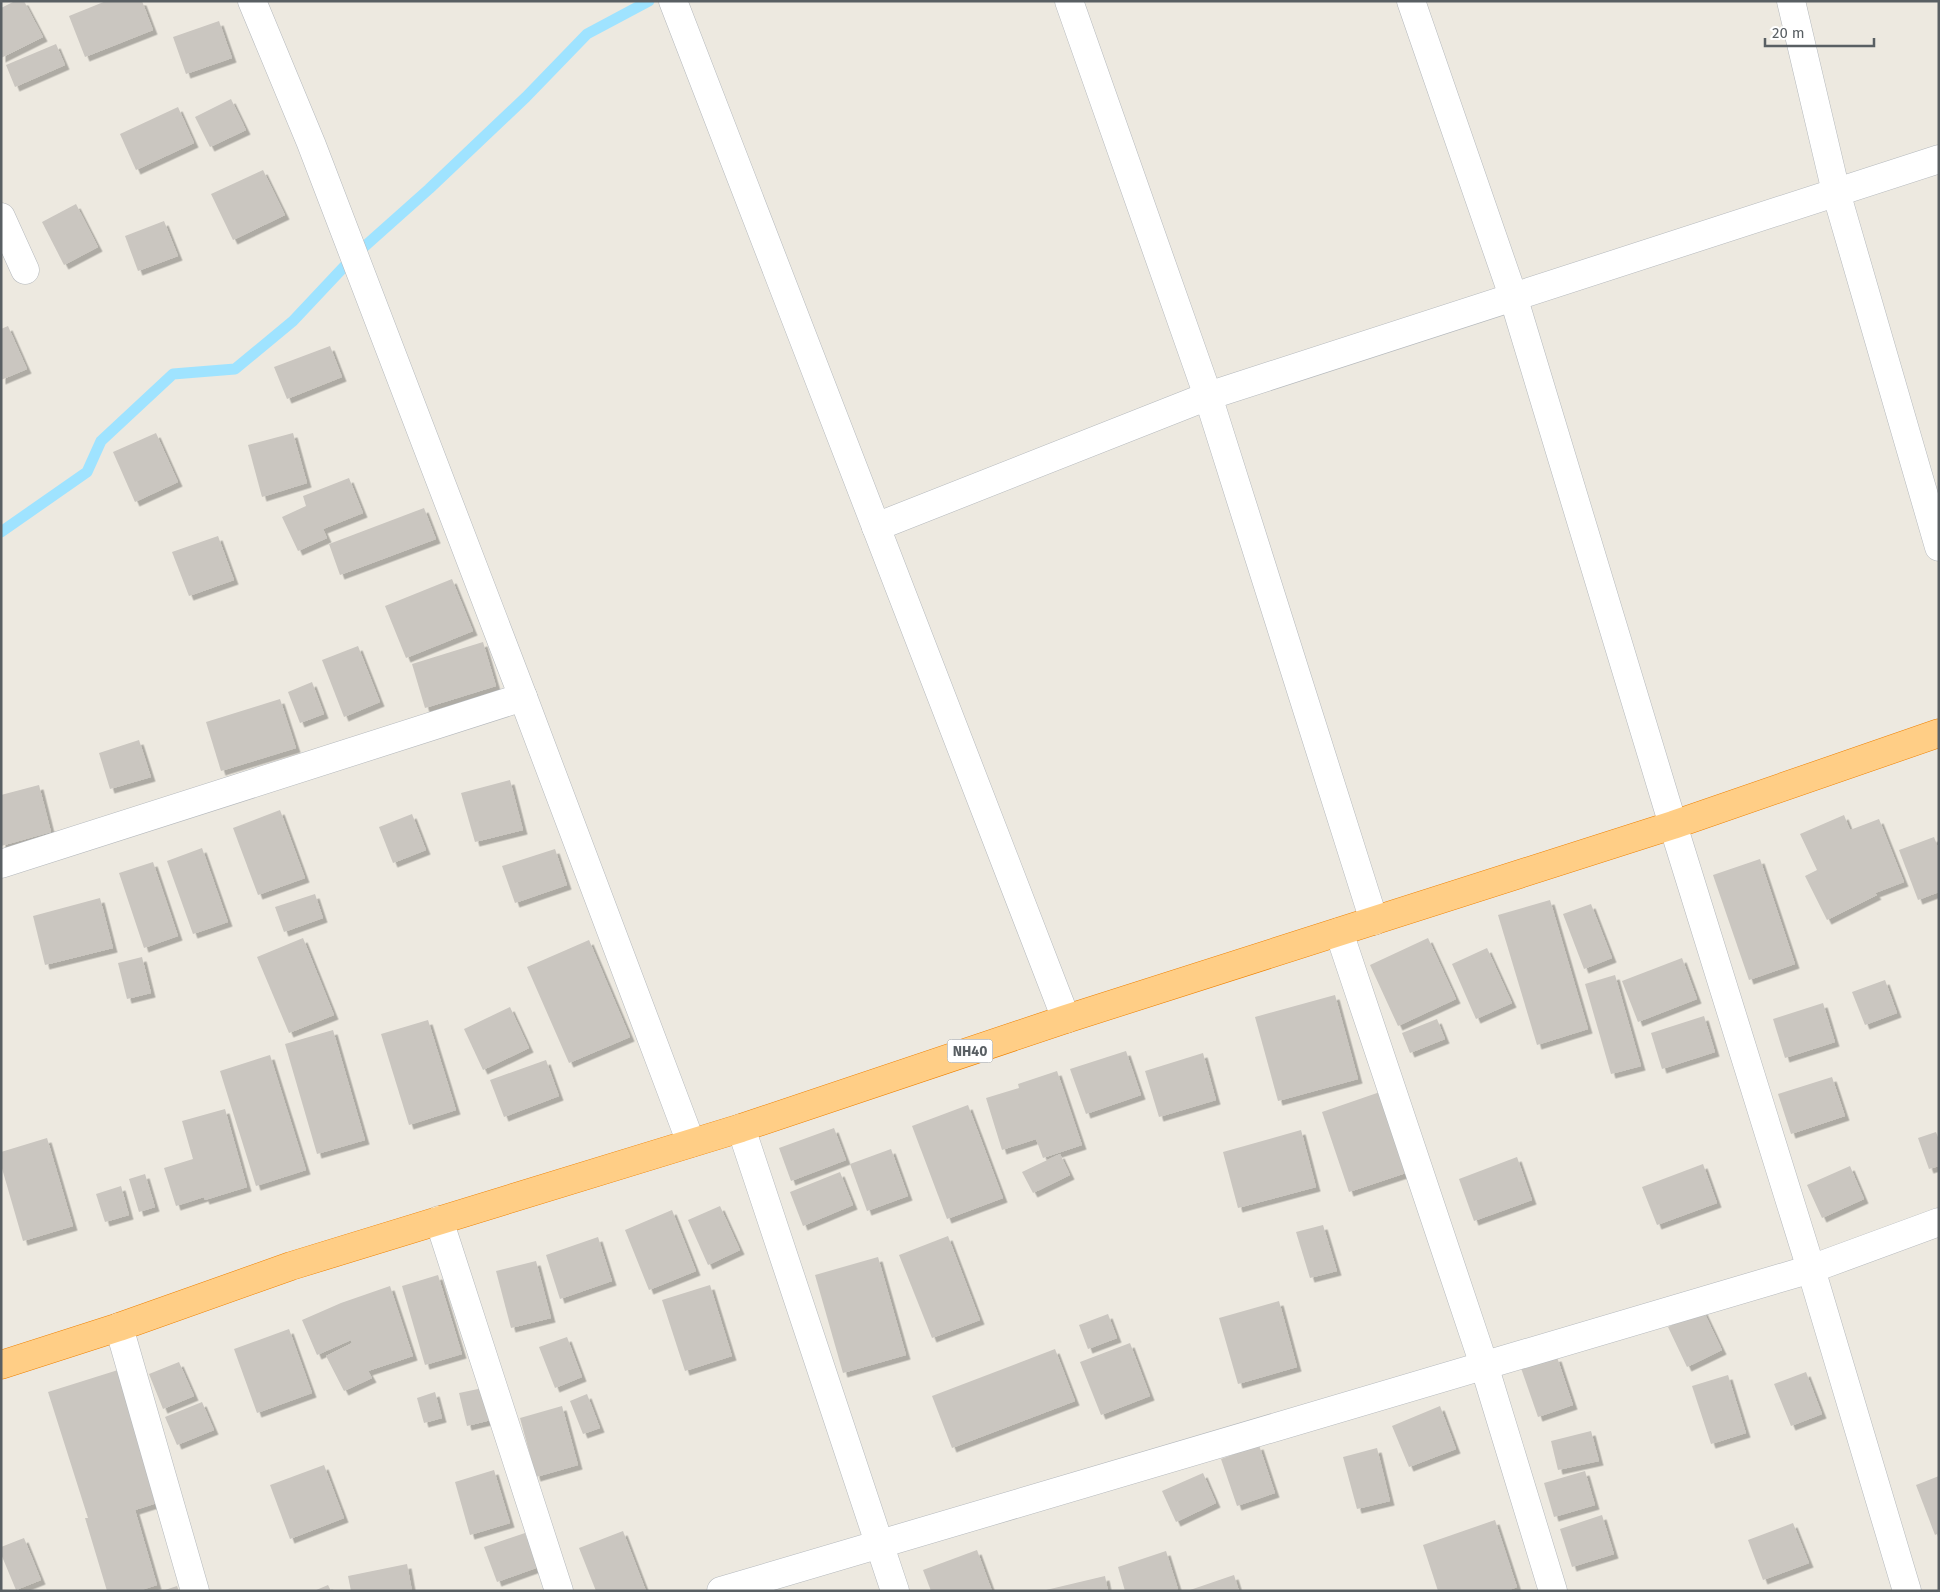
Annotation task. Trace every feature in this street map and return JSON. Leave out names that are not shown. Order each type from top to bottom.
[{"type":"highway","name":"NH40","points":[[1,1365],[120,1327],[291,1266],[741,1128],[1066,1019],[1673,825],[1939,734]]},
{"type":"street","points":[[252,1],[312,143],[691,1143]]},
{"type":"street","points":[[672,1],[1066,1019]]},
{"type":"street","points":[[1069,1],[1208,396],[1374,922]]},
{"type":"street","points":[[1411,1],[1513,296],[1673,825],[1811,1269],[1907,1591]]},
{"type":"street","points":[[1790,1],[1836,192],[1939,547]]},
{"type":"street","points":[[876,527],[1208,396],[1939,159]]},
{"type":"street","points":[[1,217],[25,270]]},
{"type":"street","points":[[1,864],[523,697]]},
{"type":"street","points":[[1339,932],[1484,1365],[1553,1591]]},
{"type":"street","points":[[741,1128],[895,1591]]},
{"type":"street","points":[[439,1220],[559,1591]]},
{"type":"street","points":[[721,1591],[1811,1269],[1939,1222]]},
{"type":"street","points":[[120,1327],[195,1591]]},
{"type":"building","points":[[15,1],[24,1],[43,37],[1,58],[1,8]]},
{"type":"building","points":[[106,1],[142,1],[153,30],[85,57],[69,16]]},
{"type":"building","points":[[219,21],[232,58],[186,74],[173,37]]},
{"type":"building","points":[[56,44],[65,65],[15,87],[6,65]]},
{"type":"building","points":[[231,99],[246,130],[210,147],[195,117]]},
{"type":"building","points":[[178,107],[194,143],[136,170],[120,134]]},
{"type":"building","points":[[263,170],[285,215],[233,240],[211,194]]},
{"type":"building","points":[[76,204],[98,247],[64,265],[42,222]]},
{"type":"building","points":[[164,221],[178,256],[138,271],[125,236]]},
{"type":"building","points":[[8,326],[27,369],[1,380],[1,329]]},
{"type":"building","points":[[330,346],[342,377],[287,399],[274,367]]},
{"type":"building","points":[[156,433],[178,482],[135,502],[113,452]]},
{"type":"building","points":[[293,433],[307,483],[262,497],[248,445]]},
{"type":"building","points":[[349,478],[363,513],[323,529],[327,538],[298,551],[282,517],[306,506],[303,496]]},
{"type":"building","points":[[424,508],[436,539],[340,575],[329,544]]},
{"type":"building","points":[[218,536],[234,580],[189,596],[172,552]]},
{"type":"building","points":[[452,579],[473,631],[406,658],[385,606]]},
{"type":"building","points":[[483,642],[496,686],[425,708],[412,664]]},
{"type":"building","points":[[358,646],[380,702],[344,717],[322,660]]},
{"type":"building","points":[[312,682],[324,714],[300,723],[288,692]]},
{"type":"building","points":[[280,699],[296,748],[221,771],[206,722]]},
{"type":"building","points":[[139,740],[151,777],[110,789],[99,753]]},
{"type":"building","points":[[510,780],[523,830],[475,842],[461,793]]},
{"type":"building","points":[[39,785],[51,832],[1,846],[1,795]]},
{"type":"building","points":[[280,810],[305,878],[258,895],[233,828]]},
{"type":"building","points":[[412,814],[426,850],[393,863],[379,827]]},
{"type":"building","points":[[1844,815],[1850,830],[1879,819],[1904,882],[1875,893],[1877,895],[1827,920],[1805,876],[1817,870],[1800,834]]},
{"type":"building","points":[[1934,837],[1939,850],[1939,892],[1918,900],[1899,850]]},
{"type":"building","points":[[202,848],[228,922],[193,934],[167,861]]},
{"type":"building","points":[[555,849],[567,885],[515,903],[502,866]]},
{"type":"building","points":[[1760,859],[1795,964],[1749,980],[1713,875]]},
{"type":"building","points":[[153,862],[178,936],[144,948],[119,873]]},
{"type":"building","points":[[315,894],[323,918],[284,932],[275,907]]},
{"type":"building","points":[[100,898],[113,948],[45,965],[33,916]]},
{"type":"building","points":[[1550,900],[1588,1029],[1537,1045],[1498,915]]},
{"type":"building","points":[[1591,904],[1612,958],[1584,969],[1563,914]]},
{"type":"building","points":[[303,938],[334,1015],[289,1033],[257,957]]},
{"type":"building","points":[[1428,938],[1456,999],[1398,1026],[1370,965]]},
{"type":"building","points":[[589,940],[630,1037],[569,1063],[527,967]]},
{"type":"building","points":[[1487,948],[1512,1003],[1476,1019],[1452,964]]},
{"type":"building","points":[[142,957],[151,993],[127,999],[118,963]]},
{"type":"building","points":[[1682,958],[1697,999],[1638,1022],[1622,981]]},
{"type":"building","points":[[1615,975],[1641,1066],[1611,1074],[1585,984]]},
{"type":"building","points":[[1885,980],[1897,1013],[1865,1025],[1852,992]]},
{"type":"building","points":[[1335,995],[1358,1079],[1278,1101],[1255,1017]]},
{"type":"building","points":[[1823,1003],[1835,1042],[1785,1058],[1773,1019]]},
{"type":"building","points":[[510,1007],[529,1048],[483,1070],[464,1029]]},
{"type":"building","points":[[1704,1016],[1715,1052],[1662,1069],[1651,1033]]},
{"type":"building","points":[[1437,1019],[1445,1039],[1410,1053],[1402,1033]]},
{"type":"building","points":[[428,1020],[456,1110],[409,1125],[381,1034]]},
{"type":"building","points":[[333,1030],[365,1140],[317,1154],[285,1044]]},
{"type":"building","points":[[1126,1051],[1141,1095],[1086,1114],[1070,1069]]},
{"type":"building","points":[[1203,1053],[1216,1100],[1159,1117],[1145,1071]]},
{"type":"building","points":[[270,1055],[306,1170],[256,1186],[220,1071]]},
{"type":"building","points":[[546,1060],[559,1096],[504,1117],[490,1080]]},
{"type":"building","points":[[1057,1071],[1082,1145],[1043,1158],[1036,1139],[1002,1150],[986,1098],[1019,1088],[1018,1084]]},
{"type":"building","points":[[1832,1077],[1845,1116],[1791,1134],[1778,1094]]},
{"type":"building","points":[[1380,1092],[1406,1173],[1349,1192],[1322,1112]]},
{"type":"building","points":[[968,1105],[1003,1198],[947,1219],[912,1126]]},
{"type":"building","points":[[225,1109],[247,1187],[205,1200],[204,1197],[176,1206],[164,1168],[193,1159],[182,1121]]},
{"type":"building","points":[[834,1128],[846,1160],[791,1181],[779,1148]]},
{"type":"building","points":[[1301,1130],[1316,1187],[1238,1208],[1223,1152]]},
{"type":"building","points":[[1936,1132],[1939,1140],[1939,1166],[1929,1169],[1918,1138]]},
{"type":"building","points":[[47,1138],[73,1226],[23,1241],[1,1165],[1,1152]]},
{"type":"building","points":[[891,1149],[908,1196],[867,1211],[850,1164]]},
{"type":"building","points":[[1060,1154],[1070,1175],[1033,1193],[1022,1172]]},
{"type":"building","points":[[1517,1157],[1532,1200],[1474,1221],[1459,1179]]},
{"type":"building","points":[[1703,1164],[1717,1203],[1657,1225],[1642,1187]]},
{"type":"building","points":[[1850,1166],[1864,1199],[1822,1218],[1807,1185]]},
{"type":"building","points":[[840,1172],[853,1205],[803,1226],[790,1192]]},
{"type":"building","points":[[145,1174],[155,1207],[139,1212],[129,1179]]},
{"type":"building","points":[[121,1186],[129,1215],[105,1222],[96,1194]]},
{"type":"building","points":[[720,1206],[740,1250],[708,1265],[688,1220]]},
{"type":"building","points":[[672,1210],[696,1271],[649,1290],[625,1230]]},
{"type":"building","points":[[1323,1225],[1337,1271],[1310,1278],[1296,1232]]},
{"type":"building","points":[[948,1236],[980,1320],[932,1338],[899,1255]]},
{"type":"building","points":[[598,1237],[612,1281],[560,1299],[546,1255]]},
{"type":"building","points":[[878,1257],[906,1355],[843,1373],[815,1275]]},
{"type":"building","points":[[536,1261],[551,1318],[511,1328],[496,1271]]},
{"type":"building","points":[[438,1275],[462,1354],[425,1365],[402,1286]]},
{"type":"building","points":[[710,1285],[732,1356],[685,1371],[662,1300]]},
{"type":"building","points":[[390,1286],[413,1356],[368,1371],[372,1378],[344,1391],[326,1356],[352,1343],[351,1340],[317,1355],[302,1320],[341,1303]]},
{"type":"building","points":[[1279,1301],[1297,1367],[1238,1384],[1219,1318]]},
{"type":"building","points":[[1703,1310],[1722,1350],[1687,1367],[1668,1327]]},
{"type":"building","points":[[1108,1314],[1117,1338],[1088,1349],[1079,1325]]},
{"type":"building","points":[[289,1329],[312,1393],[257,1413],[234,1349]]},
{"type":"building","points":[[567,1337],[582,1377],[555,1388],[539,1347]]},
{"type":"building","points":[[1130,1343],[1150,1396],[1101,1415],[1080,1362]]},
{"type":"building","points":[[1055,1349],[1075,1401],[952,1448],[932,1396]]},
{"type":"building","points":[[1557,1357],[1573,1405],[1538,1417],[1521,1368]]},
{"type":"building","points":[[179,1362],[194,1396],[163,1409],[149,1374]]},
{"type":"building","points":[[118,1370],[160,1502],[135,1510],[157,1585],[138,1591],[107,1591],[85,1518],[88,1518],[48,1392]]},
{"type":"building","points":[[1806,1372],[1822,1414],[1791,1426],[1774,1384]]},
{"type":"building","points":[[1728,1375],[1746,1433],[1711,1444],[1692,1386]]},
{"type":"building","points":[[483,1388],[491,1420],[467,1426],[459,1393]]},
{"type":"building","points":[[435,1392],[442,1418],[424,1423],[417,1398]]},
{"type":"building","points":[[587,1394],[600,1428],[583,1434],[570,1401]]},
{"type":"building","points":[[202,1402],[214,1430],[177,1445],[165,1417]]},
{"type":"building","points":[[562,1406],[578,1465],[536,1477],[520,1418]]},
{"type":"building","points":[[1440,1406],[1456,1449],[1409,1467],[1392,1426]]},
{"type":"building","points":[[1591,1431],[1599,1461],[1558,1470],[1551,1441]]},
{"type":"building","points":[[1259,1445],[1275,1493],[1237,1506],[1221,1459]]},
{"type":"building","points":[[1377,1448],[1390,1501],[1357,1509],[1343,1457]]},
{"type":"building","points":[[324,1465],[344,1518],[290,1539],[270,1485]]},
{"type":"building","points":[[494,1470],[510,1523],[470,1535],[455,1482]]},
{"type":"building","points":[[1585,1471],[1595,1505],[1554,1517],[1544,1483]]},
{"type":"building","points":[[1203,1473],[1216,1503],[1176,1522],[1162,1491]]},
{"type":"building","points":[[1939,1476],[1939,1533],[1935,1535],[1916,1485]]},
{"type":"building","points":[[1602,1515],[1614,1554],[1572,1567],[1560,1529]]},
{"type":"building","points":[[1495,1520],[1517,1587],[1507,1591],[1438,1591],[1423,1545]]},
{"type":"building","points":[[1793,1523],[1809,1563],[1763,1580],[1748,1540]]},
{"type":"building","points":[[623,1531],[646,1591],[596,1591],[579,1548]]},
{"type":"building","points":[[525,1533],[536,1568],[497,1582],[484,1547]]},
{"type":"building","points":[[24,1538],[41,1580],[16,1590],[1,1554],[1,1547]]},
{"type":"building","points":[[977,1550],[992,1591],[931,1591],[923,1570]]},
{"type":"building","points":[[1166,1551],[1178,1589],[1172,1591],[1125,1591],[1118,1567]]},
{"type":"building","points":[[407,1564],[412,1591],[351,1591],[348,1576]]},
{"type":"building","points":[[1234,1575],[1239,1591],[1190,1591],[1190,1590]]},
{"type":"building","points":[[1105,1576],[1108,1591],[1046,1591],[1046,1590]]},
{"type":"building","points":[[328,1585],[331,1591],[314,1591]]},
{"type":"building","points":[[177,1586],[179,1591],[165,1591],[165,1590]]},
{"type":"waterway","points":[[1,532],[87,472],[101,441],[173,374],[235,369],[293,321],[356,254],[429,189],[526,97],[587,34],[649,1]]}]
